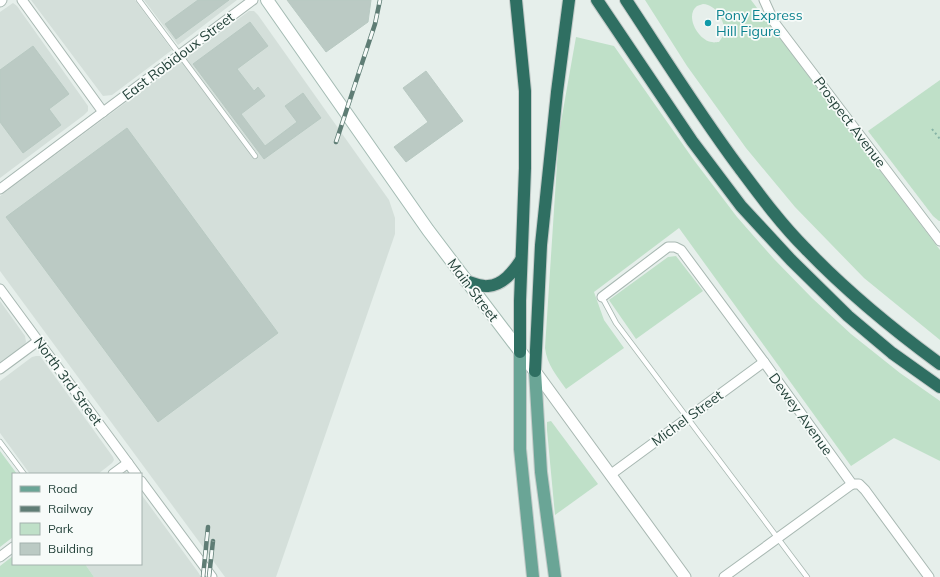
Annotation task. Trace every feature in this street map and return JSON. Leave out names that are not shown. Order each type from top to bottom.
[{"type":"highway","points":[[516,0],[525,91],[525,168],[521,260],[520,352]]},
{"type":"highway","points":[[534,370],[541,245],[557,92],[569,0]]},
{"type":"highway","points":[[597,0],[692,140],[741,206],[791,260],[848,316],[892,352],[940,387]]},
{"type":"highway","points":[[626,0],[708,125],[758,193],[804,247],[859,301],[940,364]]},
{"type":"highway","points":[[466,281],[486,287],[498,283],[511,275],[521,260]]},
{"type":"main road","name":"Main Street","points":[[267,0],[428,230],[534,370]]},
{"type":"main road","points":[[520,352],[520,449],[533,577]]},
{"type":"main road","points":[[534,370],[541,472],[556,577]]},
{"type":"street","points":[[22,0],[103,112]]},
{"type":"street","name":"East Robidoux Street","points":[[0,189],[254,0]]},
{"type":"street","name":"Prospect Avenue","points":[[764,0],[774,22],[938,236]]},
{"type":"street","name":"Dewey Avenue","points":[[602,297],[668,247],[674,247],[681,250],[852,484],[859,484],[865,490],[929,577]]},
{"type":"street","name":"North 3rd Street","points":[[0,289],[135,473]]},
{"type":"street","points":[[0,369],[38,341]]},
{"type":"street","name":"Michel Street","points":[[610,475],[764,362]]},
{"type":"street","name":"Main Street","points":[[534,370],[685,577]]},
{"type":"street","points":[[113,473],[128,463]]},
{"type":"street","points":[[142,482],[212,577]]},
{"type":"street","points":[[724,577],[852,484]]},
{"type":"street","points":[[0,557],[12,548]]},
{"type":"lane","points":[[139,0],[255,156]]},
{"type":"lane","points":[[602,297],[616,323],[806,577]]},
{"type":"lane","points":[[0,442],[23,473]]},
{"type":"path","points":[[932,129],[940,139]]},
{"type":"shaded area","points":[[31,0],[135,0],[172,50],[112,95],[103,96]]},
{"type":"shaded area","points":[[144,0],[237,0],[178,45]]},
{"type":"shaded area","points":[[13,3],[17,6],[88,106],[88,111],[0,178],[0,12]]},
{"type":"shaded area","points":[[249,11],[254,11],[258,15],[389,200],[395,218],[395,234],[276,577],[225,577],[0,271],[0,196]]},
{"type":"shaded area","points":[[0,301],[25,336],[26,342],[22,348],[0,364]]},
{"type":"shaded area","points":[[40,356],[113,457],[114,460],[112,463],[99,473],[29,473],[0,433],[0,381],[32,357]]},
{"type":"shaded area","points":[[142,495],[201,577],[94,577],[86,565],[142,565]]},
{"type":"green space","points":[[645,0],[751,0],[940,250],[940,340],[864,278],[795,207],[746,148],[687,66]],"holes":[[[703,4],[716,10],[723,23],[725,33],[719,42],[707,41],[698,33],[693,22],[693,10],[697,6]]]},
{"type":"green space","points":[[576,37],[614,46],[693,159],[737,217],[774,259],[812,298],[851,334],[900,373],[940,401],[940,461],[894,438],[851,466],[679,228],[594,292],[604,320],[624,348],[566,389],[550,365],[545,348],[559,133]]},
{"type":"green space","points":[[940,80],[939,221],[933,216],[868,131]]},
{"type":"green space","points":[[676,256],[703,291],[636,339],[609,300],[668,257]]},
{"type":"green space","points":[[551,421],[598,484],[555,515],[547,430],[547,422]]},
{"type":"green space","points":[[0,451],[16,473],[12,473],[12,538],[0,547]]},
{"type":"green space","points":[[12,557],[12,565],[86,565],[94,577],[0,577],[0,566]]},
{"type":"building","points":[[198,0],[229,0],[176,39],[165,24]]},
{"type":"building","points":[[287,0],[371,0],[368,22],[326,52]]},
{"type":"building","points":[[250,22],[268,46],[237,69],[254,91],[258,87],[265,96],[241,114],[265,146],[297,122],[285,106],[303,93],[321,118],[264,159],[193,64]]},
{"type":"building","points":[[33,46],[69,94],[49,109],[61,125],[23,153],[0,122],[0,70]]},
{"type":"building","points":[[426,71],[463,121],[406,162],[394,147],[428,122],[403,88]]},
{"type":"building","points":[[127,128],[278,333],[158,422],[6,217]]},
{"type":"railway","points":[[336,142],[375,24],[380,0]]},
{"type":"railway","points":[[203,577],[208,527]]},
{"type":"railway","points":[[209,577],[213,541]]},
{"type":"place","name":"Pony Express Hill Figure","points":[[708,23]]}]
